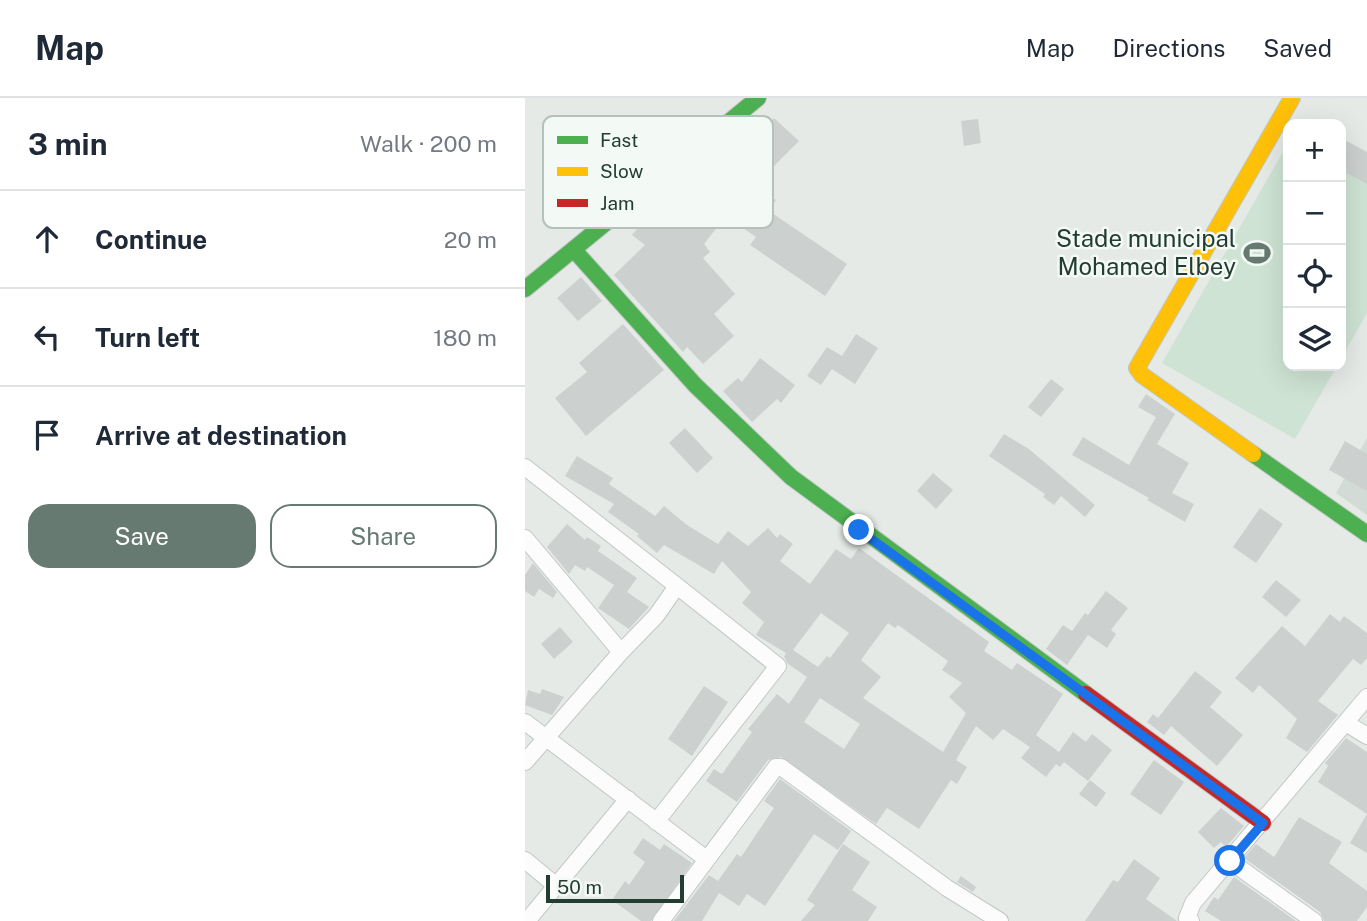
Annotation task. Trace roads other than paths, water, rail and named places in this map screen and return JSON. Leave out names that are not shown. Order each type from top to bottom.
[{"type":"street","points":[[736,116],[758,98]]},
{"type":"street","points":[[1292,98],[1137,368],[1142,376],[1367,534]]},
{"type":"street","points":[[525,289],[601,228]]},
{"type":"street","points":[[574,250],[695,385],[791,477],[859,530],[1263,823]]},
{"type":"street","points":[[525,467],[778,666],[656,822]]},
{"type":"street","points":[[525,538],[621,652]]},
{"type":"street","points":[[525,762],[656,616],[677,586]]},
{"type":"street","points":[[1191,921],[1187,918],[1193,903],[1367,697]]},
{"type":"street","points":[[525,722],[705,858]]},
{"type":"street","points":[[1346,723],[1367,736]]},
{"type":"street","points":[[661,921],[705,858],[776,767],[947,888],[1000,921]]},
{"type":"street","points":[[527,921],[554,884],[628,799]]},
{"type":"street","points":[[525,860],[554,884]]},
{"type":"street","points":[[1230,861],[1314,921]]},
{"type":"place","name":"Stade municipal Mohamed Elbey","points":[[1257,253]]}]
